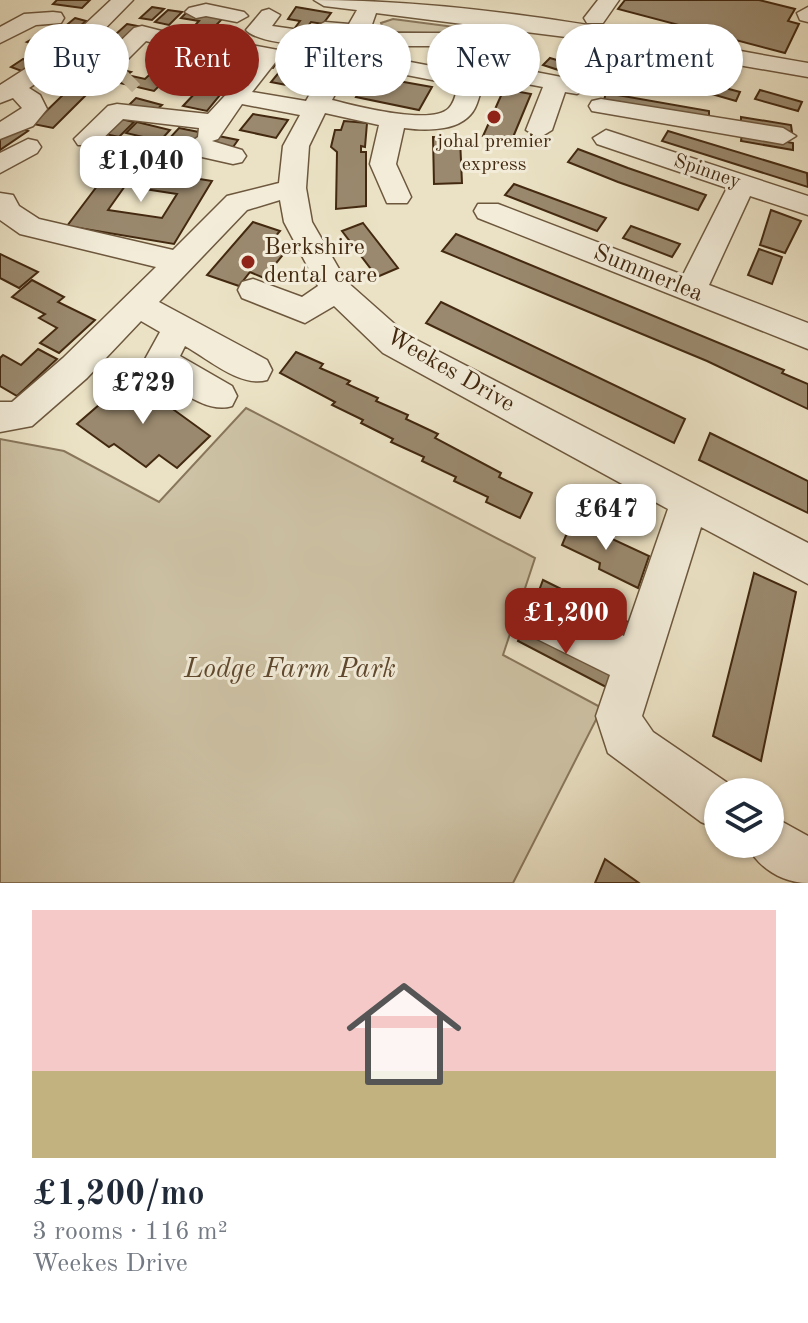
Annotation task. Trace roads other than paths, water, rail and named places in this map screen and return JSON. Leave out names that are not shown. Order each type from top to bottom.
[{"type":"street","points":[[98,24],[123,0]]},
{"type":"street","points":[[324,0],[522,24]]},
{"type":"street","points":[[501,0],[522,24]]},
{"type":"street","points":[[595,18],[609,0]]},
{"type":"street","name":"Weekes Drive","points":[[361,24],[370,5]]},
{"type":"street","points":[[183,24],[206,10],[237,16]]},
{"type":"street","points":[[269,15],[257,30],[275,33]]},
{"type":"street","points":[[0,36],[32,19],[53,18]]},
{"type":"street","points":[[411,29],[481,19],[576,46],[808,84]]},
{"type":"street","points":[[540,27],[808,70]]},
{"type":"street","points":[[129,63],[142,33],[145,34]]},
{"type":"street","points":[[259,53],[270,55],[259,70]]},
{"type":"street","points":[[7,92],[24,81]]},
{"type":"street","points":[[539,130],[566,85],[540,82]]},
{"type":"street","points":[[0,131],[24,121],[35,109],[31,100],[7,92]]},
{"type":"street","points":[[129,92],[158,98]]},
{"type":"street","points":[[233,156],[202,149],[208,133],[235,96],[435,123],[451,118],[460,111],[466,96]]},
{"type":"street","name":"Weekes Drive","points":[[321,96],[296,146],[292,188],[298,222],[335,289],[395,344],[808,564]]},
{"type":"street","points":[[601,106],[783,136]]},
{"type":"street","points":[[87,139],[117,111],[208,133]]},
{"type":"street","name":"Spinney","points":[[632,111],[612,140],[808,206]]},
{"type":"street","points":[[393,119],[383,164],[397,197]]},
{"type":"street","points":[[0,165],[28,147]]},
{"type":"street","points":[[691,291],[742,184]]},
{"type":"street","points":[[0,417],[20,416],[75,368],[237,203],[292,188]]},
{"type":"street","points":[[3,208],[30,227],[178,262]]},
{"type":"street","name":"Summerlea","points":[[488,211],[808,336]]},
{"type":"street","points":[[253,290],[305,311],[335,289]]},
{"type":"street","points":[[137,304],[255,370]]},
{"type":"street","points":[[178,327],[161,361],[220,396]]},
{"type":"street","points":[[690,501],[619,716],[624,737],[636,749],[704,795]]},
{"type":"street","points":[[538,617],[637,665]]},
{"type":"street","points":[[784,850],[808,866]]},
{"type":"tunnel","points":[[129,79],[132,76]]},
{"type":"place","name":"johal premier express","points":[[494,117]]},
{"type":"place","name":"Berkshire dental care","points":[[248,262]]},
{"type":"park label","name":"Lodge Farm Park","points":[[290,670]]}]
